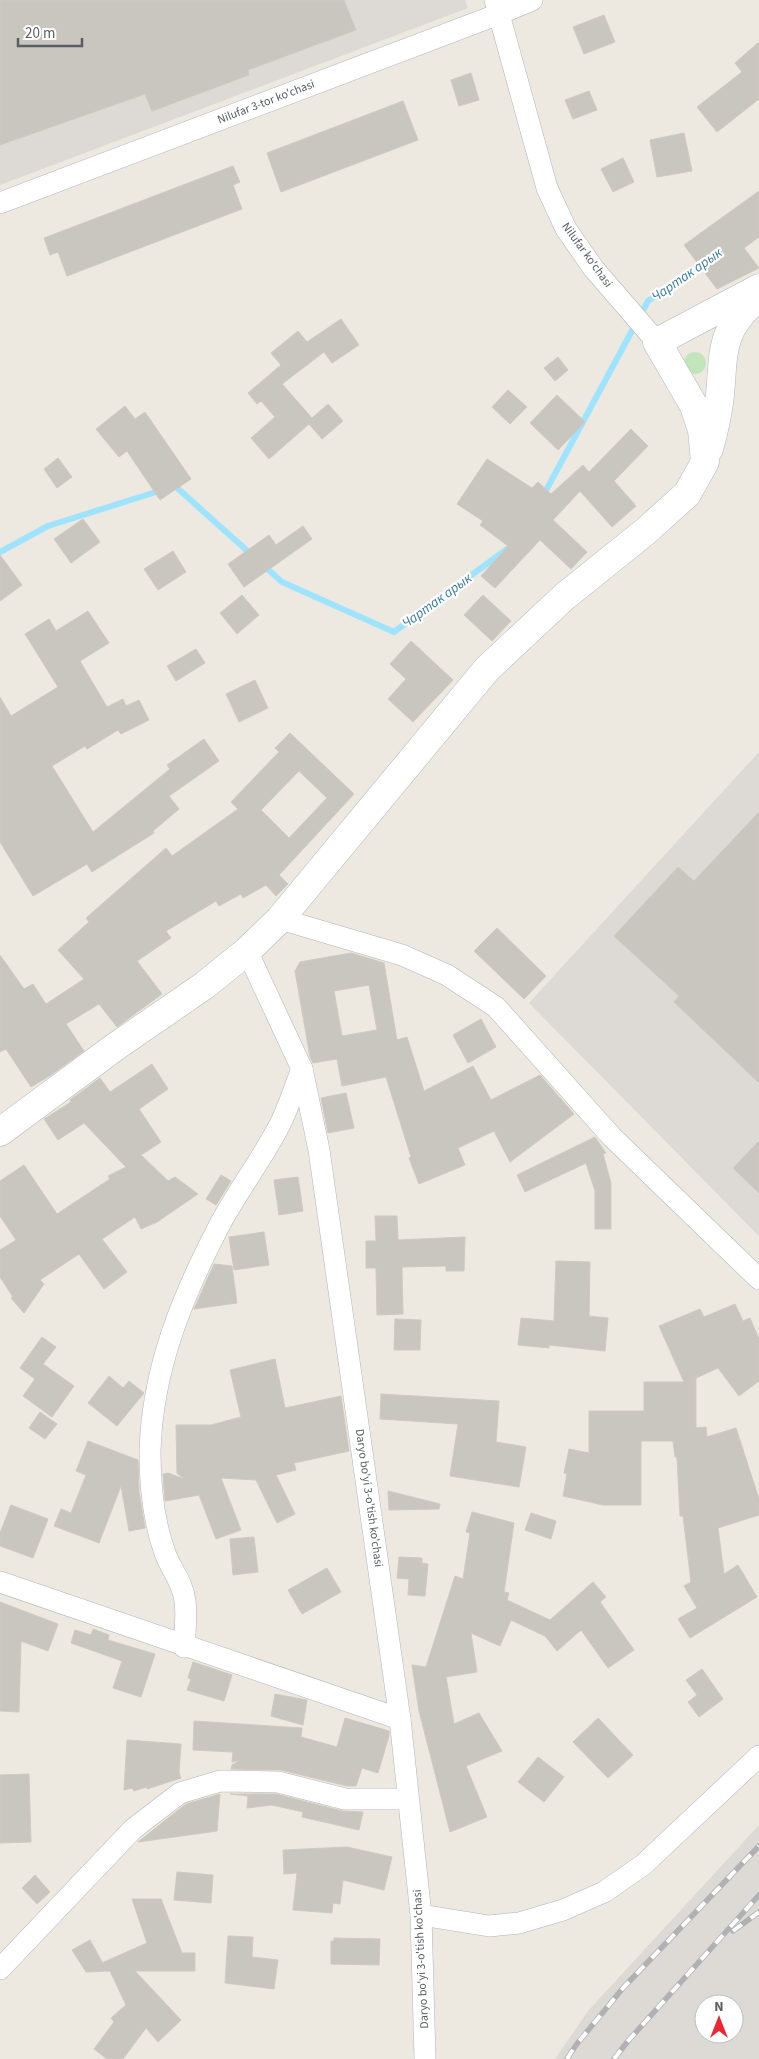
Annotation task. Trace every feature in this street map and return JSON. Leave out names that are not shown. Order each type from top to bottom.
[{"type":"street","name":"Nilufar 3-tor ko'chasi","points":[[0,203],[497,7],[532,0]]},
{"type":"street","name":"Nilufar ko'chasi","points":[[497,7],[547,188],[566,229],[594,269],[657,342],[699,417],[704,443],[705,462]]},
{"type":"street","points":[[657,342],[759,288]]},
{"type":"street","points":[[0,1132],[115,1047],[205,985],[247,951],[280,919],[488,669],[564,597],[687,494],[705,462],[717,418],[724,345],[737,318],[759,297]]},
{"type":"street","points":[[280,919],[402,955],[447,975],[496,1007],[612,1137],[759,1279]]},
{"type":"street","name":"Daryo bo'yi 3-o'tish ko'chasi","points":[[247,951],[302,1069],[319,1150],[400,1719],[421,1915],[425,2059]]},
{"type":"street","points":[[184,1647],[185,1601],[180,1581],[166,1555],[156,1527],[151,1492],[150,1450],[157,1384],[166,1346],[185,1298],[220,1225],[278,1127],[302,1069]]},
{"type":"street","points":[[0,1582],[184,1647],[400,1719]]},
{"type":"street","points":[[421,1915],[489,1926],[519,1923],[563,1910],[604,1892],[643,1865],[759,1756]]},
{"type":"street","points":[[0,1969],[133,1829],[180,1793],[220,1780],[278,1782],[345,1799],[408,1799]]},
{"type":"shaded area","points":[[0,0],[465,0],[468,8],[0,185]]},
{"type":"shaded area","points":[[759,752],[759,1236],[529,1003]]},
{"type":"shaded area","points":[[759,1825],[759,2059],[555,2059],[588,2011]]},
{"type":"green space","points":[[695,352],[703,355],[706,363],[703,371],[695,374],[687,371],[684,363],[687,355]]},
{"type":"building","points":[[0,0],[344,0],[356,30],[248,70],[249,75],[152,111],[145,94],[0,145]]},
{"type":"building","points":[[604,15],[615,42],[584,54],[573,27]]},
{"type":"building","points":[[759,42],[759,99],[717,132],[697,107],[742,72],[735,63]]},
{"type":"building","points":[[471,73],[479,100],[459,106],[451,80]]},
{"type":"building","points":[[589,91],[597,110],[573,119],[565,100]]},
{"type":"building","points":[[403,101],[418,140],[281,192],[267,153]]},
{"type":"building","points":[[684,133],[692,171],[657,177],[650,140]]},
{"type":"building","points":[[623,158],[634,182],[613,192],[601,169]]},
{"type":"building","points":[[233,166],[240,182],[233,185],[242,209],[67,276],[58,252],[50,255],[44,238]]},
{"type":"building","points":[[759,191],[759,237],[744,248],[759,268],[717,289],[684,245]]},
{"type":"building","points":[[341,319],[359,345],[332,363],[324,352],[282,384],[312,418],[328,404],[343,421],[322,439],[309,424],[269,459],[251,438],[275,417],[261,401],[257,404],[248,393],[281,365],[271,353],[298,331],[307,342]]},
{"type":"building","points":[[558,357],[568,370],[555,381],[544,368]]},
{"type":"building","points":[[508,390],[527,407],[510,424],[492,407]]},
{"type":"building","points":[[557,395],[585,422],[558,450],[530,423]]},
{"type":"building","points":[[125,406],[135,419],[145,412],[191,479],[160,500],[127,451],[119,457],[96,429]]},
{"type":"building","points":[[631,429],[648,446],[614,481],[636,506],[612,527],[580,491],[553,520],[587,552],[571,569],[540,540],[495,588],[481,576],[508,546],[480,525],[483,521],[457,504],[487,459],[532,488],[538,482],[551,494],[583,465],[589,472]]},
{"type":"building","points":[[58,458],[72,477],[57,488],[44,469]]},
{"type":"building","points":[[83,519],[100,542],[71,563],[54,539]]},
{"type":"building","points":[[303,526],[312,539],[244,587],[228,564],[269,535],[276,545]]},
{"type":"building","points":[[173,551],[186,572],[158,590],[144,569]]},
{"type":"building","points":[[0,555],[22,585],[0,601]]},
{"type":"building","points":[[242,595],[259,615],[237,634],[220,613]]},
{"type":"building","points":[[483,595],[511,621],[492,641],[464,615]]},
{"type":"building","points":[[88,611],[109,643],[80,661],[107,707],[123,699],[126,706],[139,700],[149,720],[121,734],[118,730],[87,749],[85,746],[52,766],[93,832],[170,769],[167,765],[204,739],[219,761],[169,796],[179,809],[153,831],[154,833],[92,872],[87,864],[33,896],[0,842],[0,697],[11,716],[58,687],[25,634],[49,619],[56,631]]},
{"type":"building","points":[[411,641],[453,680],[413,722],[388,699],[406,679],[390,664]]},
{"type":"building","points":[[196,649],[205,663],[176,681],[167,666]]},
{"type":"building","points":[[255,680],[268,708],[239,722],[226,694]]},
{"type":"building","points":[[290,733],[354,794],[279,875],[288,884],[276,896],[266,885],[243,898],[241,894],[219,906],[216,901],[166,931],[171,938],[137,961],[162,994],[117,1027],[99,1004],[66,1024],[84,1051],[31,1087],[6,1049],[0,1052],[0,955],[24,989],[33,984],[46,1004],[84,979],[58,950],[89,922],[86,918],[166,848],[172,856],[238,809],[231,802],[279,752],[275,748]],"holes":[[[299,771],[327,798],[289,838],[261,810]]]},
{"type":"building","points":[[759,812],[759,1083],[674,1002],[679,996],[614,936],[678,867],[694,881]]},
{"type":"building","points":[[497,928],[546,976],[524,999],[474,951]]},
{"type":"building","points":[[351,953],[384,963],[397,1040],[407,1037],[424,1091],[473,1066],[491,1100],[540,1075],[574,1114],[510,1162],[494,1131],[458,1148],[465,1165],[419,1184],[409,1158],[411,1157],[386,1077],[342,1086],[337,1059],[313,1063],[310,1057],[295,971],[300,962]],"holes":[[[369,985],[377,1030],[342,1036],[334,991]]]},
{"type":"building","points":[[481,1019],[496,1047],[468,1063],[453,1035]]},
{"type":"building","points":[[152,1064],[168,1089],[139,1109],[161,1142],[141,1155],[168,1181],[175,1177],[198,1194],[157,1222],[141,1229],[135,1217],[102,1239],[127,1272],[104,1289],[79,1254],[40,1280],[44,1284],[24,1313],[11,1298],[13,1297],[0,1277],[0,1250],[16,1240],[0,1216],[0,1181],[24,1165],[57,1214],[110,1179],[108,1176],[126,1167],[84,1123],[58,1140],[44,1119],[71,1102],[70,1100],[100,1078],[110,1092]]},
{"type":"building","points":[[346,1093],[354,1128],[328,1133],[321,1098]]},
{"type":"building","points":[[595,1137],[606,1153],[603,1154],[611,1183],[611,1229],[595,1229],[595,1191],[586,1163],[525,1192],[517,1175]]},
{"type":"building","points":[[759,1141],[759,1193],[733,1168]]},
{"type":"building","points":[[221,1175],[231,1181],[216,1205],[206,1199]]},
{"type":"building","points":[[298,1177],[303,1211],[279,1215],[274,1180]]},
{"type":"building","points":[[375,1216],[397,1216],[398,1240],[465,1237],[464,1271],[446,1271],[446,1266],[402,1267],[403,1314],[377,1315],[376,1268],[366,1268],[366,1241],[376,1241]]},
{"type":"building","points":[[264,1232],[269,1265],[234,1270],[229,1237]]},
{"type":"building","points":[[556,1261],[590,1262],[589,1316],[608,1318],[605,1351],[549,1345],[549,1348],[518,1345],[521,1318],[554,1321]]},
{"type":"building","points":[[214,1264],[232,1266],[237,1303],[194,1309]]},
{"type":"building","points":[[735,1304],[743,1321],[750,1318],[759,1339],[759,1381],[739,1396],[718,1368],[696,1378],[696,1428],[706,1427],[707,1437],[736,1428],[759,1499],[759,1515],[718,1528],[724,1574],[738,1565],[757,1597],[690,1638],[678,1619],[697,1608],[684,1586],[691,1582],[683,1516],[680,1516],[677,1457],[675,1457],[673,1441],[641,1441],[641,1505],[603,1505],[563,1496],[567,1474],[564,1473],[569,1449],[589,1453],[589,1411],[644,1411],[644,1382],[684,1382],[659,1326],[700,1309],[704,1317]]},
{"type":"building","points":[[395,1319],[421,1320],[420,1350],[394,1350]]},
{"type":"building","points":[[42,1337],[56,1347],[43,1364],[74,1386],[52,1417],[23,1396],[35,1379],[20,1368]]},
{"type":"building","points":[[275,1359],[285,1408],[341,1396],[349,1451],[294,1463],[296,1470],[276,1475],[295,1514],[277,1523],[256,1480],[221,1478],[241,1530],[216,1539],[199,1495],[165,1501],[163,1474],[168,1473],[184,1479],[177,1473],[176,1425],[211,1425],[241,1417],[230,1370]]},
{"type":"building","points":[[109,1376],[123,1388],[129,1381],[144,1393],[117,1426],[88,1403]]},
{"type":"building","points":[[381,1394],[499,1401],[496,1442],[526,1447],[519,1487],[450,1476],[458,1424],[380,1419]]},
{"type":"building","points":[[40,1412],[57,1424],[45,1439],[29,1428]]},
{"type":"building","points":[[88,1441],[138,1460],[139,1492],[145,1528],[129,1531],[121,1486],[99,1543],[54,1526],[61,1509],[71,1513],[86,1475],[76,1471]]},
{"type":"building","points":[[388,1491],[440,1504],[439,1509],[389,1510]]},
{"type":"building","points":[[11,1505],[48,1519],[33,1558],[0,1546],[0,1533]]},
{"type":"building","points":[[472,1512],[514,1523],[504,1592],[509,1593],[507,1600],[550,1620],[593,1582],[606,1597],[600,1602],[634,1650],[608,1668],[581,1630],[557,1651],[545,1636],[511,1620],[500,1646],[471,1633],[477,1672],[446,1677],[454,1724],[479,1713],[502,1751],[466,1766],[487,1817],[450,1832],[419,1711],[412,1665],[426,1667],[455,1576],[463,1579],[470,1533],[466,1532]]},
{"type":"building","points":[[531,1513],[556,1521],[551,1539],[525,1530]]},
{"type":"building","points":[[254,1537],[258,1572],[233,1575],[230,1539]]},
{"type":"building","points":[[399,1557],[422,1558],[422,1563],[428,1564],[425,1596],[408,1595],[409,1579],[397,1578]]},
{"type":"building","points":[[327,1568],[341,1592],[302,1614],[288,1590]]},
{"type":"building","points":[[0,1602],[58,1624],[48,1651],[21,1641],[19,1712],[0,1711]]},
{"type":"building","points":[[93,1629],[109,1635],[108,1640],[155,1654],[141,1697],[113,1688],[122,1661],[71,1643],[75,1630],[91,1635]]},
{"type":"building","points":[[193,1662],[232,1675],[224,1701],[187,1690],[191,1679],[188,1678]]},
{"type":"building","points":[[702,1669],[723,1699],[699,1717],[688,1702],[697,1695],[686,1680]]},
{"type":"building","points":[[275,1694],[307,1700],[303,1725],[271,1716]]},
{"type":"building","points":[[345,1718],[389,1731],[378,1773],[362,1768],[356,1786],[347,1786],[281,1770],[231,1769],[232,1765],[240,1760],[232,1762],[233,1752],[193,1750],[194,1721],[302,1728],[301,1737],[337,1747]]},
{"type":"building","points":[[598,1718],[633,1755],[608,1778],[573,1742]]},
{"type":"building","points":[[127,1740],[181,1744],[179,1772],[181,1778],[147,1789],[147,1787],[134,1791],[132,1788],[124,1790]]},
{"type":"building","points":[[538,1757],[564,1777],[544,1802],[518,1782]]},
{"type":"building","points":[[29,1774],[31,1842],[0,1843],[0,1775]]},
{"type":"building","points":[[220,1794],[217,1831],[138,1842],[186,1804]]},
{"type":"building","points":[[230,1794],[276,1794],[342,1811],[363,1812],[359,1830],[302,1817],[303,1812],[272,1805],[247,1808],[248,1796]]},
{"type":"building","points":[[347,1847],[392,1857],[384,1890],[343,1880],[340,1904],[333,1903],[332,1913],[293,1910],[297,1873],[284,1874],[283,1850]]},
{"type":"building","points":[[177,1872],[213,1875],[211,1903],[174,1900]]},
{"type":"building","points":[[35,1875],[50,1892],[37,1904],[22,1888]]},
{"type":"building","points":[[132,1899],[161,1899],[182,1953],[195,1953],[195,1971],[135,1971],[181,2020],[158,2042],[146,2028],[123,2059],[107,2059],[94,2049],[114,2022],[111,2018],[126,2005],[110,1971],[86,1972],[72,1950],[90,1940],[102,1962],[95,1966],[147,1943]]},
{"type":"building","points":[[228,1936],[253,1937],[252,1957],[278,1960],[274,1989],[225,1983]]},
{"type":"building","points":[[334,1938],[380,1939],[379,1965],[331,1964],[331,1941],[334,1941]]},
{"type":"waterway","name":"Чартак арык","points":[[543,496],[648,301],[706,261]]},
{"type":"waterway","name":"Чартак арык","points":[[0,552],[48,526],[175,486],[253,556]]},
{"type":"waterway","name":"Чартак арык","points":[[262,564],[282,582],[394,632],[507,549]]},
{"type":"railway","points":[[567,2059],[576,2045],[623,1988],[759,1846]]},
{"type":"railway","points":[[614,2059],[759,1895]]},
{"type":"railway","points":[[733,1931],[759,1912]]}]
